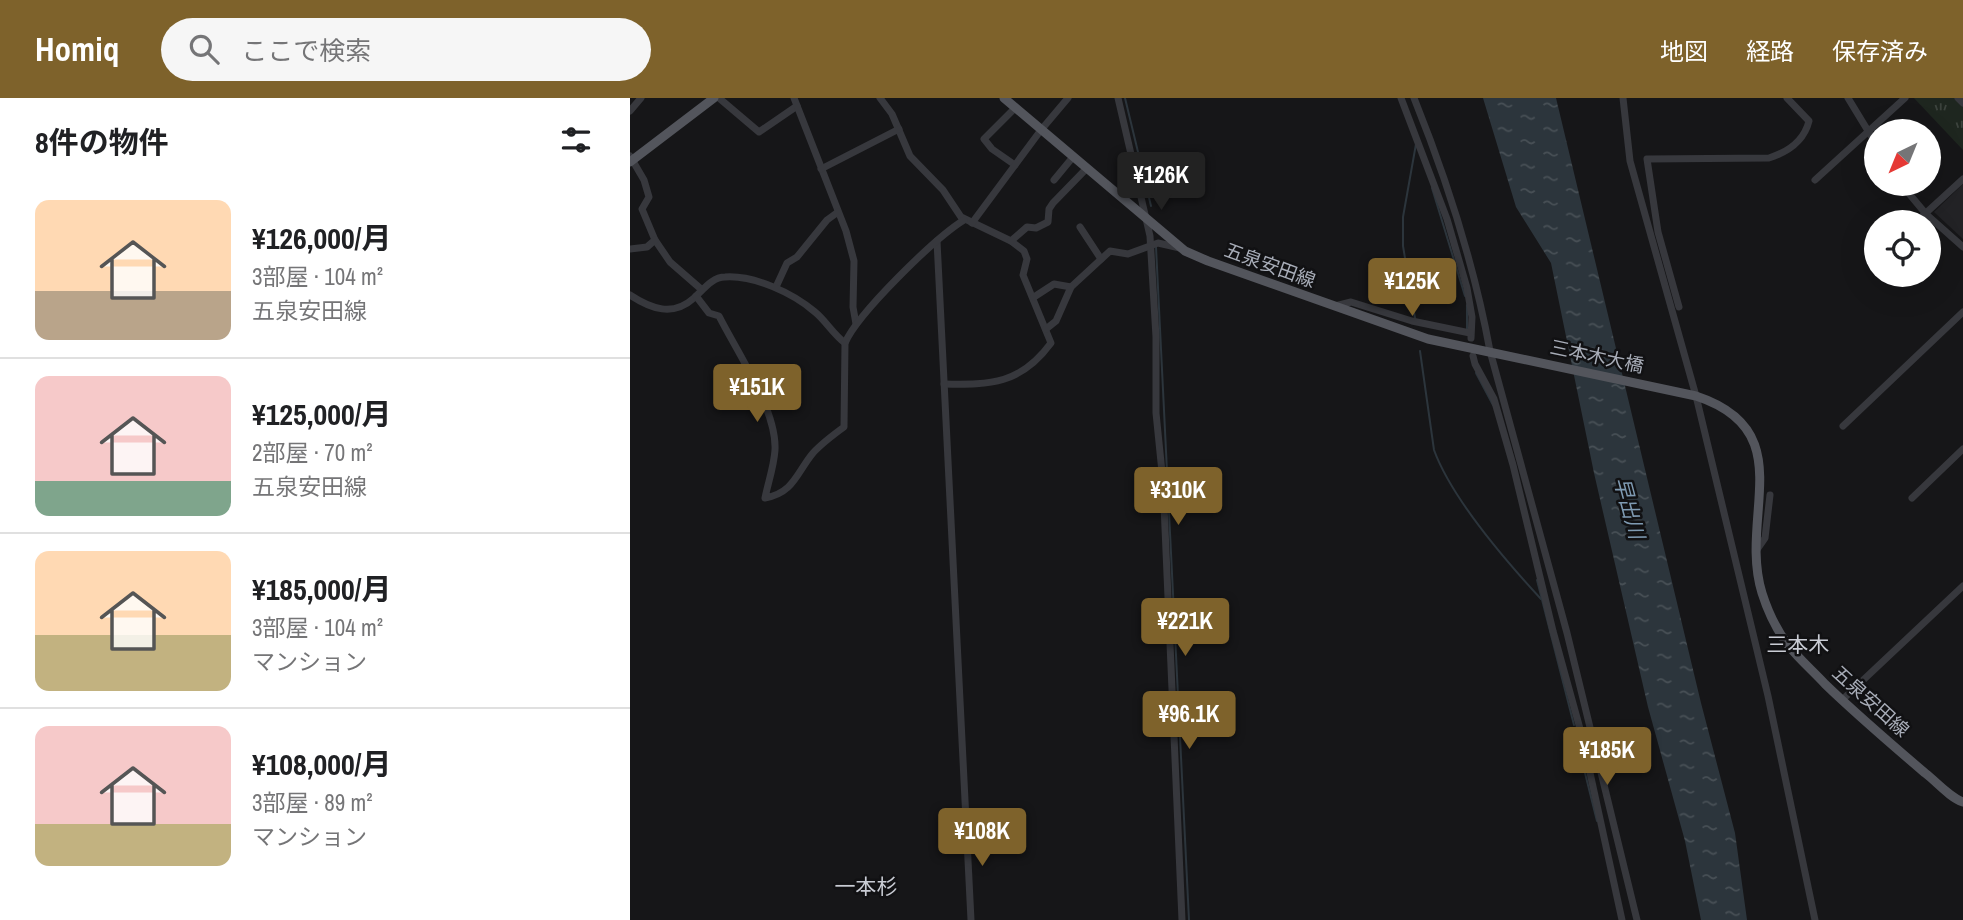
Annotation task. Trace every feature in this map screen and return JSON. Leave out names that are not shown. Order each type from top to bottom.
[{"type":"main road","points":[[631,160],[717,98]]},
{"type":"main road","name":"五泉安田線","points":[[1004,98],[1182,248],[1229,269],[1428,339],[1491,351]]},
{"type":"main road","name":"三本木大橋","points":[[1491,351],[1694,395]]},
{"type":"main road","name":"五泉安田線","points":[[1694,395],[1716,402],[1751,432],[1759,457],[1755,552],[1758,580],[1776,626],[1804,663],[1842,700],[1963,802]]},
{"type":"street","points":[[630,111],[641,98]]},
{"type":"street","points":[[717,98],[759,132],[797,106]]},
{"type":"street","points":[[794,98],[854,261],[853,307],[856,324]]},
{"type":"street","points":[[880,98],[899,129],[911,156],[968,222],[1011,241],[1024,251],[1027,259],[1023,275],[1051,343],[1039,359],[1022,372],[986,385],[944,384]]},
{"type":"street","points":[[631,160],[644,180],[649,197],[642,209],[655,240],[670,262],[698,293],[709,313],[719,316],[766,405],[775,439],[775,452],[765,498],[784,491],[797,480],[815,451],[844,427],[845,343],[856,324],[937,242],[968,222],[1068,98]]},
{"type":"street","points":[[1118,98],[1148,220],[1151,245],[1156,337],[1156,413],[1163,482],[1182,920]]},
{"type":"street","points":[[1335,306],[1351,302],[1470,336],[1472,317],[1467,288],[1447,219],[1401,98]]},
{"type":"street","points":[[1414,98],[1451,196],[1481,304],[1637,920]]},
{"type":"street","points":[[1623,98],[1630,161],[1694,395],[1771,708],[1815,920]]},
{"type":"street","points":[[1679,307],[1658,232],[1647,159],[1769,158],[1784,153],[1806,134],[1809,121],[1787,98]]},
{"type":"street","points":[[1848,98],[1864,124]]},
{"type":"street","points":[[1881,119],[1905,98]]},
{"type":"street","points":[[1958,98],[1963,103]]},
{"type":"street","points":[[1015,108],[984,139],[992,149],[1015,164]]},
{"type":"street","points":[[821,169],[899,129]]},
{"type":"street","points":[[1815,180],[1864,135]]},
{"type":"street","points":[[1054,180],[1073,157]]},
{"type":"street","points":[[1011,241],[1027,227],[1036,229],[1048,222],[1049,209],[1053,203],[1087,168]]},
{"type":"street","points":[[1930,210],[1963,179]]},
{"type":"street","points":[[1911,196],[1923,210]]},
{"type":"street","points":[[776,287],[787,263],[797,257],[827,220],[838,212]]},
{"type":"street","points":[[1080,227],[1101,259]]},
{"type":"street","points":[[1941,227],[1963,247]]},
{"type":"street","points":[[630,249],[647,247],[655,240]]},
{"type":"street","points":[[937,242],[971,920]]},
{"type":"street","points":[[1046,329],[1056,321],[1071,287],[1112,250],[1128,254],[1158,243],[1182,248]]},
{"type":"street","points":[[630,295],[646,306],[658,310],[677,307],[723,276],[738,278],[776,287],[796,297],[817,313],[845,343]]},
{"type":"street","points":[[1034,297],[1054,284],[1071,287]]},
{"type":"street","points":[[1843,426],[1963,312]]},
{"type":"street","points":[[1473,356],[1494,399],[1513,465],[1553,631],[1582,736],[1622,920]]},
{"type":"street","points":[[1912,498],[1963,449]]},
{"type":"street","points":[[1755,552],[1765,538],[1770,495]]},
{"type":"street","points":[[1842,700],[1963,586]]},
{"type":"shaded area","points":[[1963,184],[1963,239],[1941,219],[1941,210],[1936,210]]},
{"type":"green space","points":[[1914,98],[1955,98],[1963,106],[1963,150],[1941,127],[1941,119],[1934,119]]},
{"type":"water","name":"早出川","points":[[1483,98],[1556,98],[1701,703],[1735,833],[1747,920],[1701,920],[1685,841],[1648,707],[1594,473],[1551,263],[1516,207]]},
{"type":"waterway","points":[[1125,98],[1151,206]]},
{"type":"waterway","points":[[1415,318],[1403,246],[1403,217],[1416,144]]},
{"type":"waterway","points":[[1432,188],[1465,296]]},
{"type":"waterway","points":[[1156,247],[1189,920]]},
{"type":"waterway","points":[[1467,305],[1467,329]]},
{"type":"waterway","points":[[1420,351],[1434,450],[1442,469],[1481,528],[1541,599]]},
{"type":"waterway","points":[[1476,373],[1493,405]]},
{"type":"waterway","points":[[1537,580],[1574,725]]},
{"type":"waterway","points":[[1576,737],[1597,821]]},
{"type":"district","name":"三本木","points":[[1798,645]]},
{"type":"district","name":"一本杉","points":[[866,887]]}]
